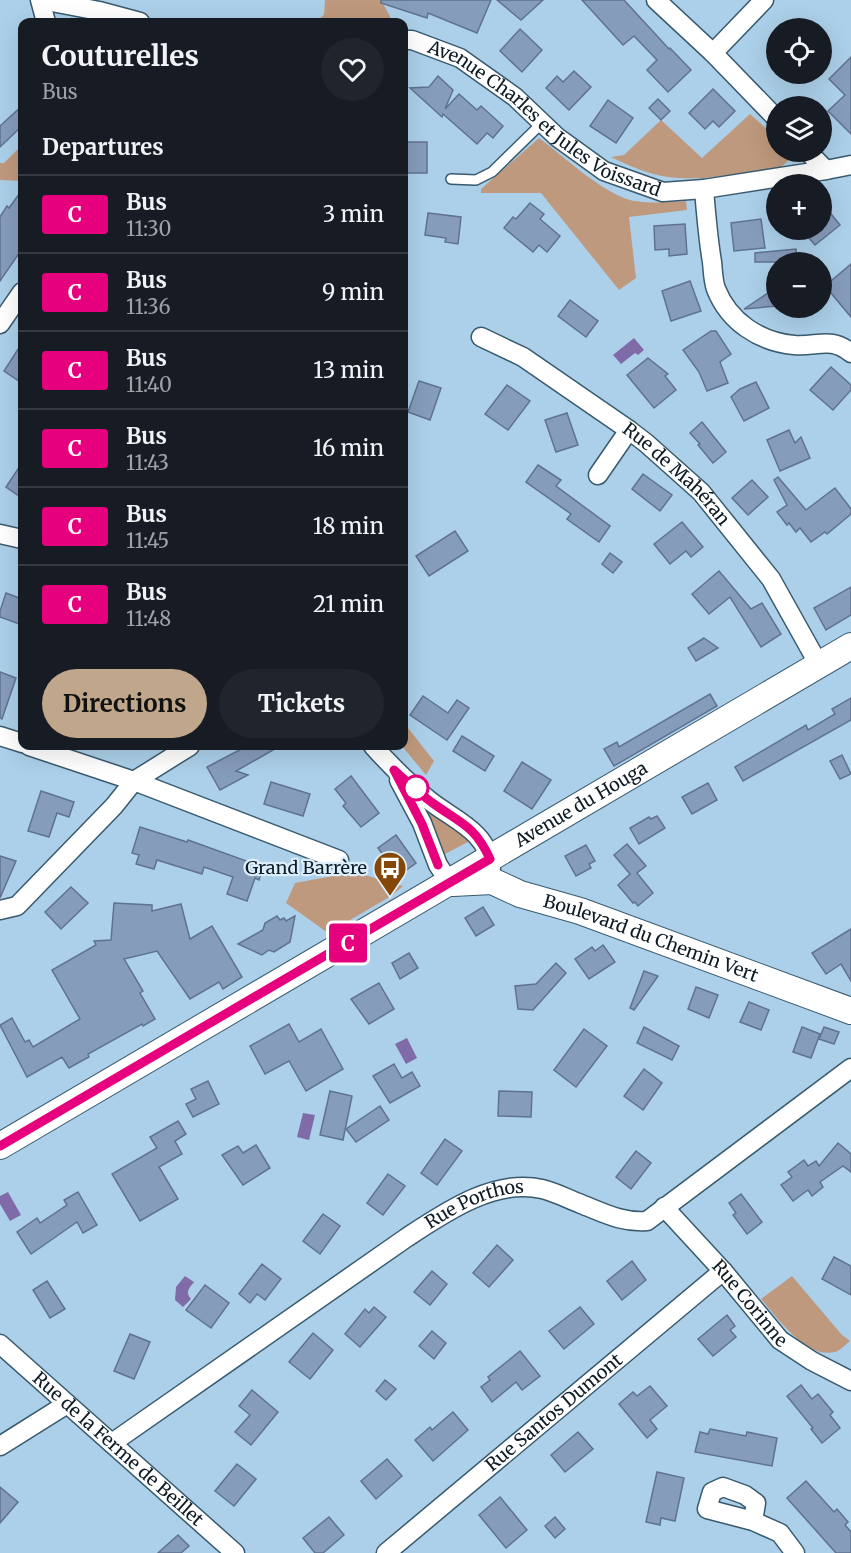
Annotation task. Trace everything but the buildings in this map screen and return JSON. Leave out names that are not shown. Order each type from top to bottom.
[{"type":"main road","name":"Avenue du Houga","points":[[0,1146],[450,883],[491,870],[851,646]]},
{"type":"main road","name":"Boulevard du Chemin Vert","points":[[491,870],[520,894],[580,911],[851,1011]]},
{"type":"street","points":[[45,18],[40,0],[99,10],[126,18]]},
{"type":"street","points":[[656,0],[713,53],[766,108]]},
{"type":"street","points":[[713,53],[764,0]]},
{"type":"street","name":"Avenue Charles et Jules Voissard","points":[[408,40],[460,58],[515,97],[557,137],[604,171],[663,192],[704,189],[851,165]]},
{"type":"street","points":[[818,162],[826,170]]},
{"type":"street","points":[[704,189],[715,288],[733,315],[744,327],[757,335],[775,341],[794,345],[823,342],[844,347],[851,353]]},
{"type":"street","points":[[0,324],[18,298]]},
{"type":"street","name":"Rue de Mahéran","points":[[481,337],[523,357],[629,430],[701,492],[771,579],[819,665]]},
{"type":"street","points":[[598,475],[629,430]]},
{"type":"street","points":[[0,534],[18,538]]},
{"type":"street","points":[[0,736],[18,742]]},
{"type":"street","points":[[41,750],[134,781],[339,860]]},
{"type":"street","points":[[0,910],[17,906],[114,806],[134,781],[183,750]]},
{"type":"street","points":[[376,750],[394,770],[432,802],[470,827],[481,840],[491,870]]},
{"type":"street","points":[[394,770],[422,824],[438,865],[450,883]]},
{"type":"street","name":"Rue Porthos","points":[[112,1443],[406,1238],[470,1199],[500,1190],[530,1187],[550,1192],[621,1221],[647,1221],[851,1068]]},
{"type":"street","name":"Rue Corinne","points":[[664,1207],[723,1271],[780,1340],[812,1361],[850,1379]]},
{"type":"street","name":"Rue Santos Dumont","points":[[386,1553],[723,1271]]},
{"type":"street","name":"Rue de la Ferme de Beillet","points":[[0,1344],[235,1553]]},
{"type":"street","points":[[0,1446],[68,1404]]},
{"type":"street","points":[[753,1521],[780,1533],[795,1553]]},
{"type":"lane","points":[[450,179],[476,180],[492,172],[542,123]]},
{"type":"shaded area","points":[[325,0],[381,0],[391,18],[320,18],[324,15]]},
{"type":"shaded area","points":[[750,114],[766,128],[766,162],[787,162],[781,167],[724,176],[681,178],[646,172],[611,157],[624,155],[661,120],[702,158]]},
{"type":"shaded area","points":[[539,138],[591,179],[624,198],[646,202],[686,201],[687,210],[629,217],[636,278],[619,290],[541,193],[481,193],[481,189]]},
{"type":"shaded area","points":[[18,149],[18,181],[0,180],[0,163],[4,163]]},
{"type":"shaded area","points":[[634,338],[644,350],[638,355],[635,353],[621,364],[613,355]]},
{"type":"shaded area","points":[[408,728],[434,761],[426,775],[405,750],[408,750]]},
{"type":"shaded area","points":[[430,813],[435,814],[470,841],[443,855],[428,818]]},
{"type":"shaded area","points":[[354,872],[403,886],[391,896],[328,933],[286,903],[295,883]]},
{"type":"shaded area","points":[[407,1038],[417,1058],[406,1064],[395,1044]]},
{"type":"shaded area","points":[[303,1113],[315,1115],[309,1140],[297,1137]]},
{"type":"shaded area","points":[[8,1192],[21,1215],[10,1221],[0,1204],[0,1196]]},
{"type":"shaded area","points":[[185,1276],[194,1282],[188,1292],[191,1299],[183,1307],[175,1300],[176,1287]]},
{"type":"shaded area","points":[[792,1276],[842,1335],[850,1341],[839,1350],[824,1353],[803,1343],[784,1326],[761,1299]]},
{"type":"bus line","name":"C","points":[[0,1146],[490,859],[481,840],[470,827],[432,802],[394,770],[422,824],[438,865]]},
{"type":"place","name":"Grand Barrère","points":[[390,897]]}]
